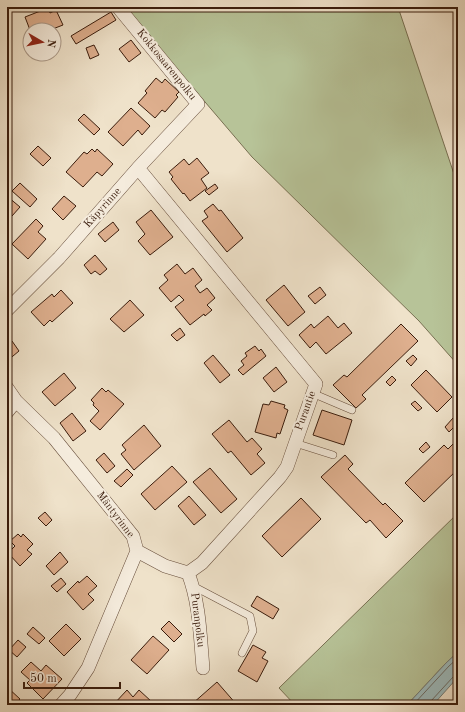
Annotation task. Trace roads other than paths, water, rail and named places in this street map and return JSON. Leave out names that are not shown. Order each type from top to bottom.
[{"type":"street","name":"Kokkosaarenpolku","points":[[118,7],[198,104]]},
{"type":"street","name":"Käpyrinne","points":[[7,310],[58,258],[138,168],[198,104]]},
{"type":"street","name":"Purantie","points":[[138,168],[316,384],[287,467],[280,477],[202,564],[188,573]]},
{"type":"street","name":"Mäntyrinne","points":[[7,388],[16,401],[54,438],[133,536],[137,551],[88,668],[70,696],[61,705]]},
{"type":"street","points":[[7,412],[16,401]]},
{"type":"street","points":[[137,551],[165,566],[188,573]]},
{"type":"street","name":"Puranpolku","points":[[188,573],[193,586],[199,613],[203,668]]},
{"type":"lane","points":[[312,393],[352,410]]},
{"type":"lane","points":[[295,443],[333,455]]},
{"type":"lane","points":[[193,586],[250,616],[253,631],[242,653]]},
{"type":"water","points":[[458,652],[458,677],[433,705],[407,705],[446,663]]}]
